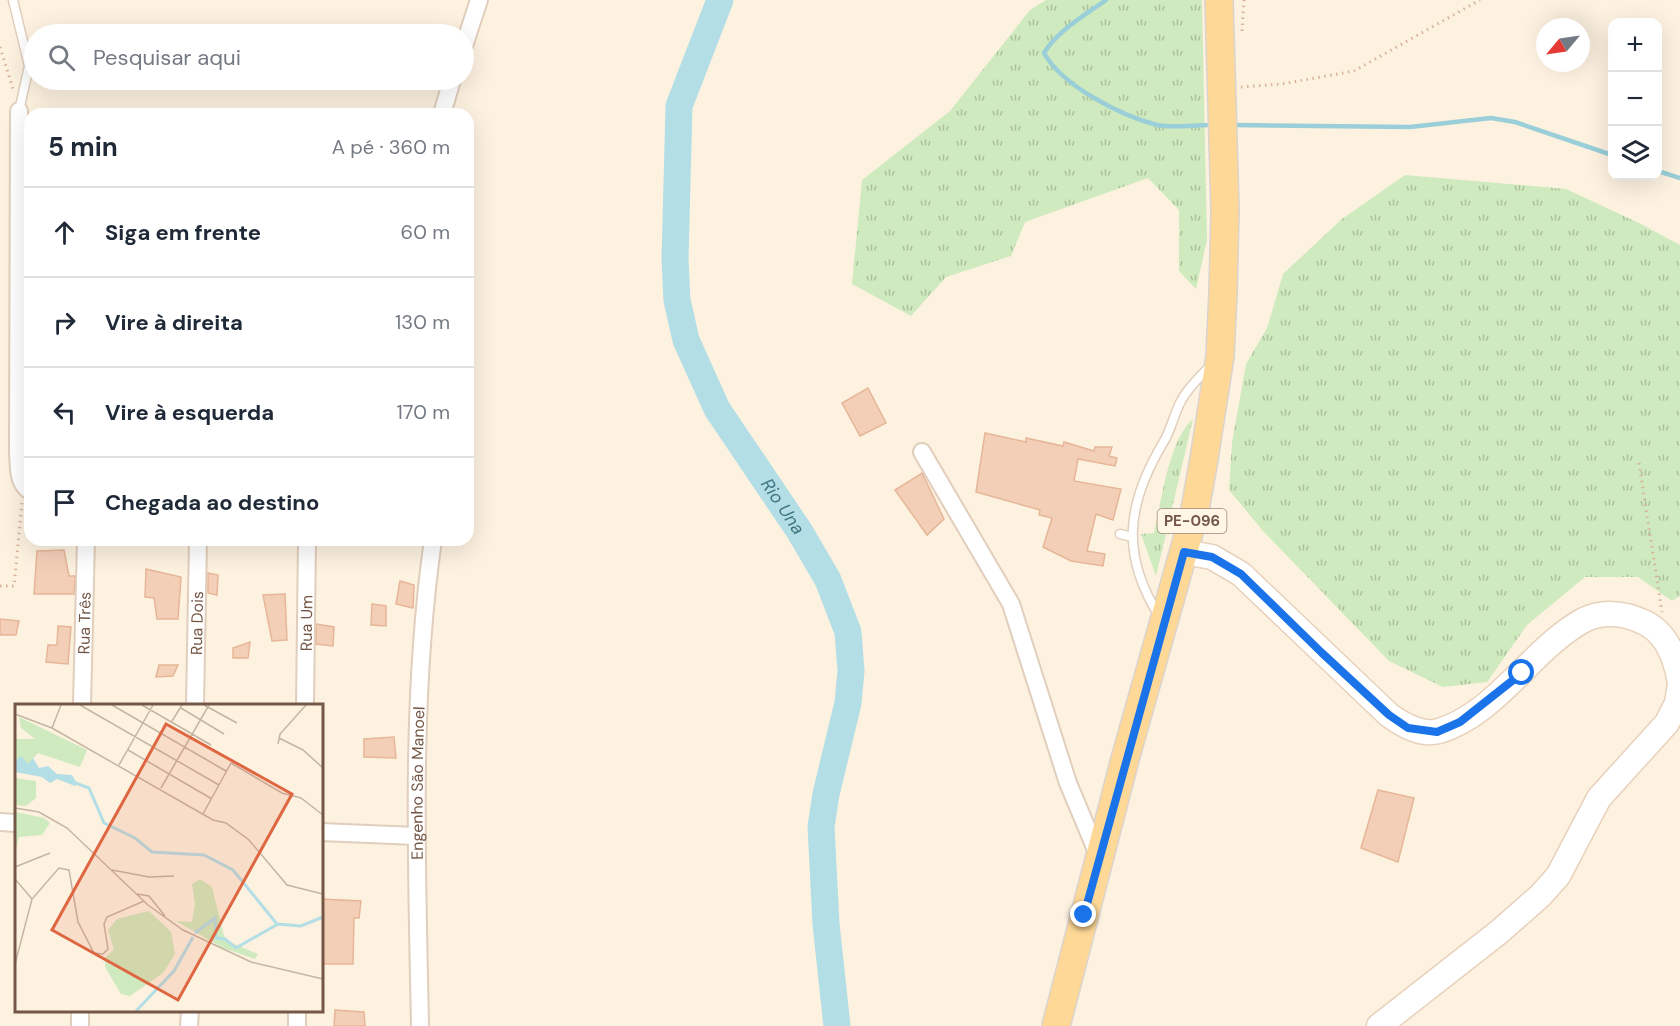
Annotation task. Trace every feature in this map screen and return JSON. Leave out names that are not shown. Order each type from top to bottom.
[{"type":"main road","name":"PE-096","points":[[1056,1026],[1099,857],[1184,552],[1204,459],[1220,356],[1225,210],[1219,0]]},
{"type":"street","points":[[471,24],[478,0]]},
{"type":"street","points":[[444,108],[449,90]]},
{"type":"street","points":[[19,111],[18,430],[20,477],[24,484]]},
{"type":"street","points":[[922,452],[1011,604],[1068,783],[1099,857]]},
{"type":"street","name":"Rua Três","points":[[82,704],[86,546]]},
{"type":"street","name":"Rua Dois","points":[[195,704],[198,546]]},
{"type":"street","name":"Rua Um","points":[[305,704],[307,546]]},
{"type":"street","name":"Engenho São Manoel","points":[[420,1026],[416,836],[423,640],[432,546]]},
{"type":"street","points":[[1184,552],[1212,557],[1241,574],[1389,715],[1408,728],[1437,732],[1460,722],[1585,620],[1604,614],[1627,614],[1651,625],[1666,640],[1677,665],[1680,684],[1677,703],[1667,723],[1599,798],[1558,876],[1499,932],[1379,1026]]},
{"type":"street","points":[[0,822],[15,823]]},
{"type":"street","points":[[322,832],[416,836]]},
{"type":"street","points":[[189,1026],[190,1011]]},
{"type":"lane","points":[[13,0],[24,45]]},
{"type":"lane","points":[[19,111],[24,88]]},
{"type":"lane","points":[[1164,625],[1143,591],[1131,549],[1132,537],[1149,465],[1164,443],[1181,400],[1220,356]]},
{"type":"lane","points":[[1120,534],[1132,537]]},
{"type":"path","points":[[1221,88],[1282,84],[1354,71],[1480,0]]},
{"type":"path","points":[[0,48],[19,111]]},
{"type":"path","points":[[1639,463],[1666,640]]},
{"type":"path","points":[[0,586],[14,586],[24,511]]},
{"type":"green space","points":[[1046,0],[1202,0],[1207,240],[1196,289],[1179,271],[1179,210],[1148,178],[1025,222],[1011,256],[946,277],[911,316],[852,284],[862,180],[950,111],[1030,10]]},
{"type":"green space","points":[[1405,175],[1566,189],[1680,245],[1680,596],[1672,601],[1638,577],[1585,577],[1527,625],[1487,682],[1443,687],[1389,661],[1263,531],[1229,490],[1232,443],[1246,364],[1267,328],[1283,274],[1342,219]]},
{"type":"green space","points":[[1193,419],[1156,576],[1141,534],[1154,533],[1172,456],[1184,429]]},
{"type":"building","points":[[868,388],[886,423],[860,436],[842,403]]},
{"type":"building","points":[[985,433],[1026,442],[1026,438],[1063,446],[1064,442],[1094,451],[1095,447],[1112,447],[1109,456],[1117,458],[1115,466],[1078,459],[1074,481],[1121,489],[1113,520],[1096,514],[1087,551],[1105,554],[1103,566],[1071,561],[1043,547],[1052,518],[1039,515],[1040,510],[976,492]]},
{"type":"building","points":[[922,473],[944,519],[927,535],[895,490]]},
{"type":"building","points":[[64,550],[69,576],[75,576],[74,594],[34,594],[37,551]]},
{"type":"building","points":[[146,569],[181,577],[178,619],[157,619],[154,598],[145,597]]},
{"type":"building","points":[[208,573],[218,575],[217,595],[208,593]]},
{"type":"building","points":[[400,581],[414,585],[413,608],[396,604]]},
{"type":"building","points":[[285,594],[287,640],[272,641],[263,595]]},
{"type":"building","points":[[372,604],[386,606],[386,626],[371,625]]},
{"type":"building","points":[[0,619],[19,621],[16,635],[0,635]]},
{"type":"building","points":[[316,624],[334,627],[333,646],[316,644]]},
{"type":"building","points":[[58,626],[71,627],[68,664],[46,662],[48,645],[57,645]]},
{"type":"building","points":[[250,642],[248,658],[233,658],[233,648]]},
{"type":"building","points":[[159,665],[178,665],[173,676],[156,677]]},
{"type":"building","points":[[394,737],[396,758],[364,757],[364,739]]},
{"type":"building","points":[[1378,790],[1414,798],[1398,862],[1361,848]]},
{"type":"building","points":[[322,899],[361,901],[359,918],[354,918],[353,964],[322,964]]},
{"type":"building","points":[[335,1010],[364,1012],[365,1026],[334,1026]]},
{"type":"waterway","name":"Rio Una","points":[[720,0],[679,106],[675,260],[677,300],[686,340],[717,409],[800,532],[828,580],[848,632],[851,671],[848,703],[826,794],[821,827],[826,924],[837,1026]]},
{"type":"waterway","points":[[1106,0],[1056,37],[1044,53],[1053,65],[1078,88],[1127,115],[1163,126],[1209,125]]},
{"type":"waterway","points":[[1235,125],[1410,127],[1491,118],[1515,122],[1608,154]]},
{"type":"waterway","points":[[1662,172],[1680,178]]},
{"type":"route","points":[[1084,915],[1125,759],[1184,552],[1212,557],[1241,574],[1389,715],[1408,728],[1437,732],[1460,722],[1477,711],[1522,673]]}]
